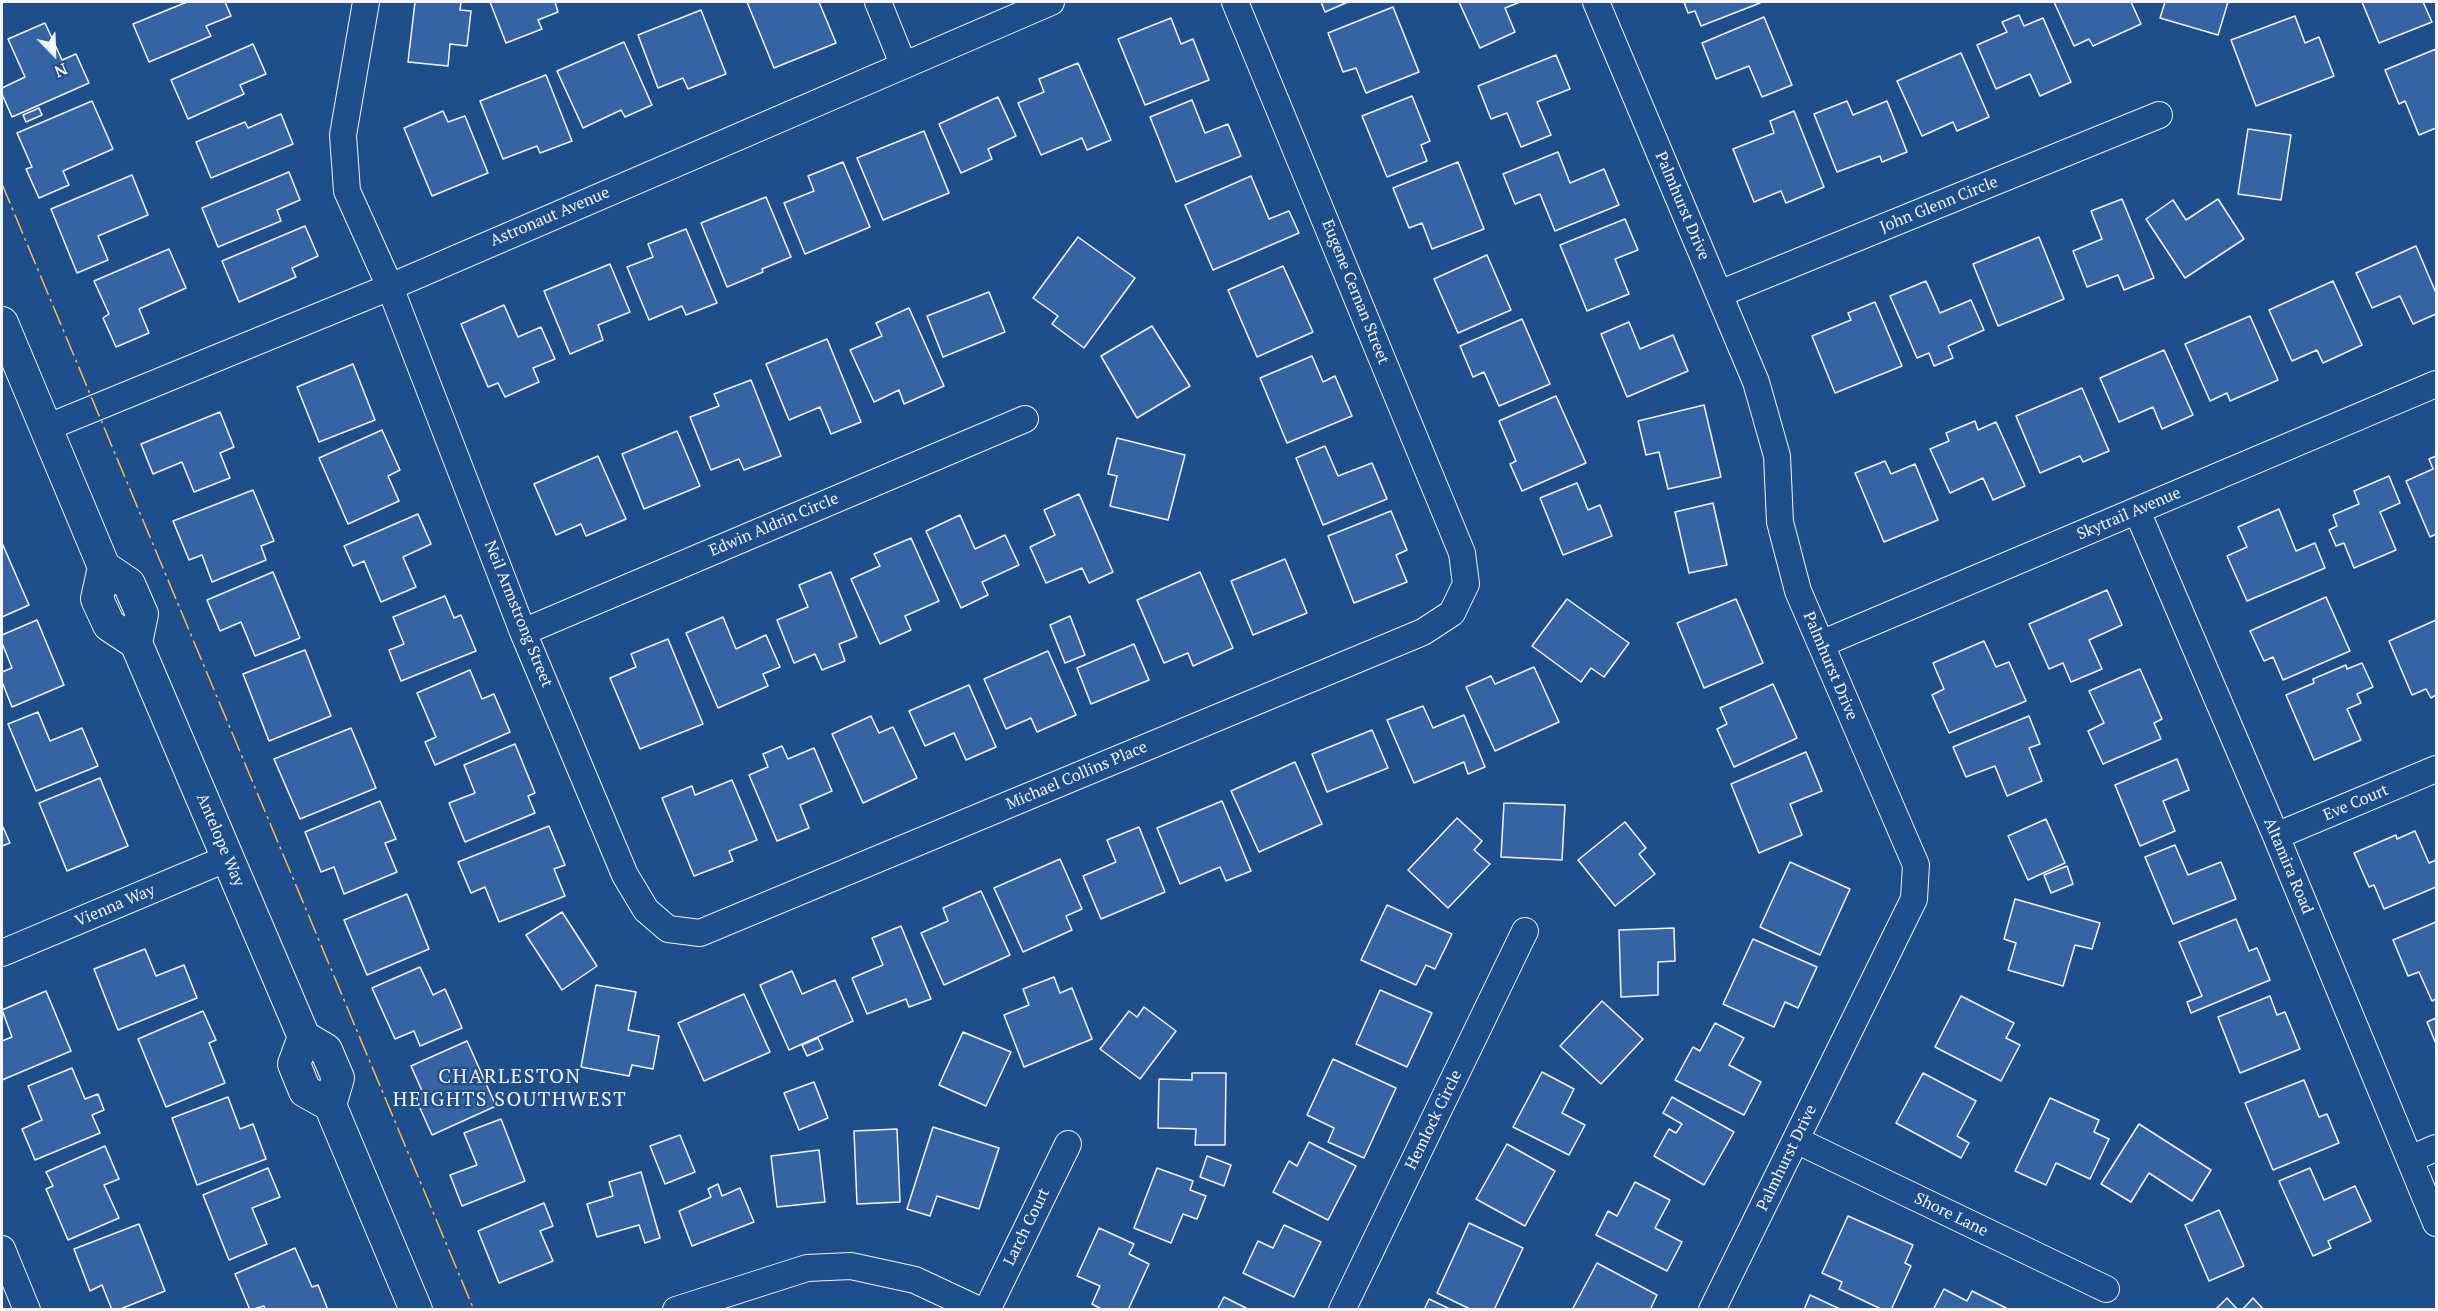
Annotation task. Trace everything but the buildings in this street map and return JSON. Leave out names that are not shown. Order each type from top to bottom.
[{"type":"street","name":"Neil Armstrong Street","points":[[366,2],[344,135],[346,191],[390,286],[524,632],[625,875],[646,910],[668,929]]},
{"type":"street","points":[[878,2],[903,64]]},
{"type":"street","name":"Astronaut Avenue","points":[[46,428],[390,286],[1052,2]]},
{"type":"street","name":"Eugene Cernan Street","points":[[1235,2],[1462,553],[1466,584]]},
{"type":"street","name":"Palmhurst Drive","points":[[1596,2],[1756,382],[1777,456],[1780,522],[1798,591],[1916,865],[1914,899],[1712,1310]]},
{"type":"street","name":"John Glenn Circle","points":[[1719,294],[2159,115]]},
{"type":"street","name":"Antelope Way","points":[[2,322],[105,567],[97,599],[109,625],[136,643],[304,1036],[294,1064],[305,1091],[330,1105],[416,1310]]},
{"type":"street","name":"Skytrail Avenue","points":[[1821,644],[2436,384]]},
{"type":"street","name":"Edwin Aldrin Circle","points":[[524,632],[1025,419]]},
{"type":"street","name":"Altamira Road","points":[[2137,511],[2276,836],[2436,1223]]},
{"type":"street","name":"Michael Collins Place","points":[[668,929],[700,933],[1423,632],[1452,613],[1466,584]]},
{"type":"street","name":"Eve Court","points":[[2276,836],[2436,769]]},
{"type":"street","name":"Vienna Way","points":[[2,953],[228,858]]},
{"type":"street","name":"Hemlock Circle","points":[[1342,1310],[1525,931]]},
{"type":"street","name":"Shore Lane","points":[[1796,1140],[2106,1289]]},
{"type":"street","name":"Larch Court","points":[[987,1310],[1068,1144]]},
{"type":"street","points":[[2410,1159],[2436,1148]]},
{"type":"street","points":[[2,1249],[27,1310]]},
{"type":"street","points":[[676,1310],[807,1268],[850,1266],[915,1280],[979,1310]]},
{"type":"power","points":[[2,184],[474,1310]]},
{"type":"district","name":"CHARLESTON HEIGHTS SOUTHWEST","points":[[510,1088]]}]
